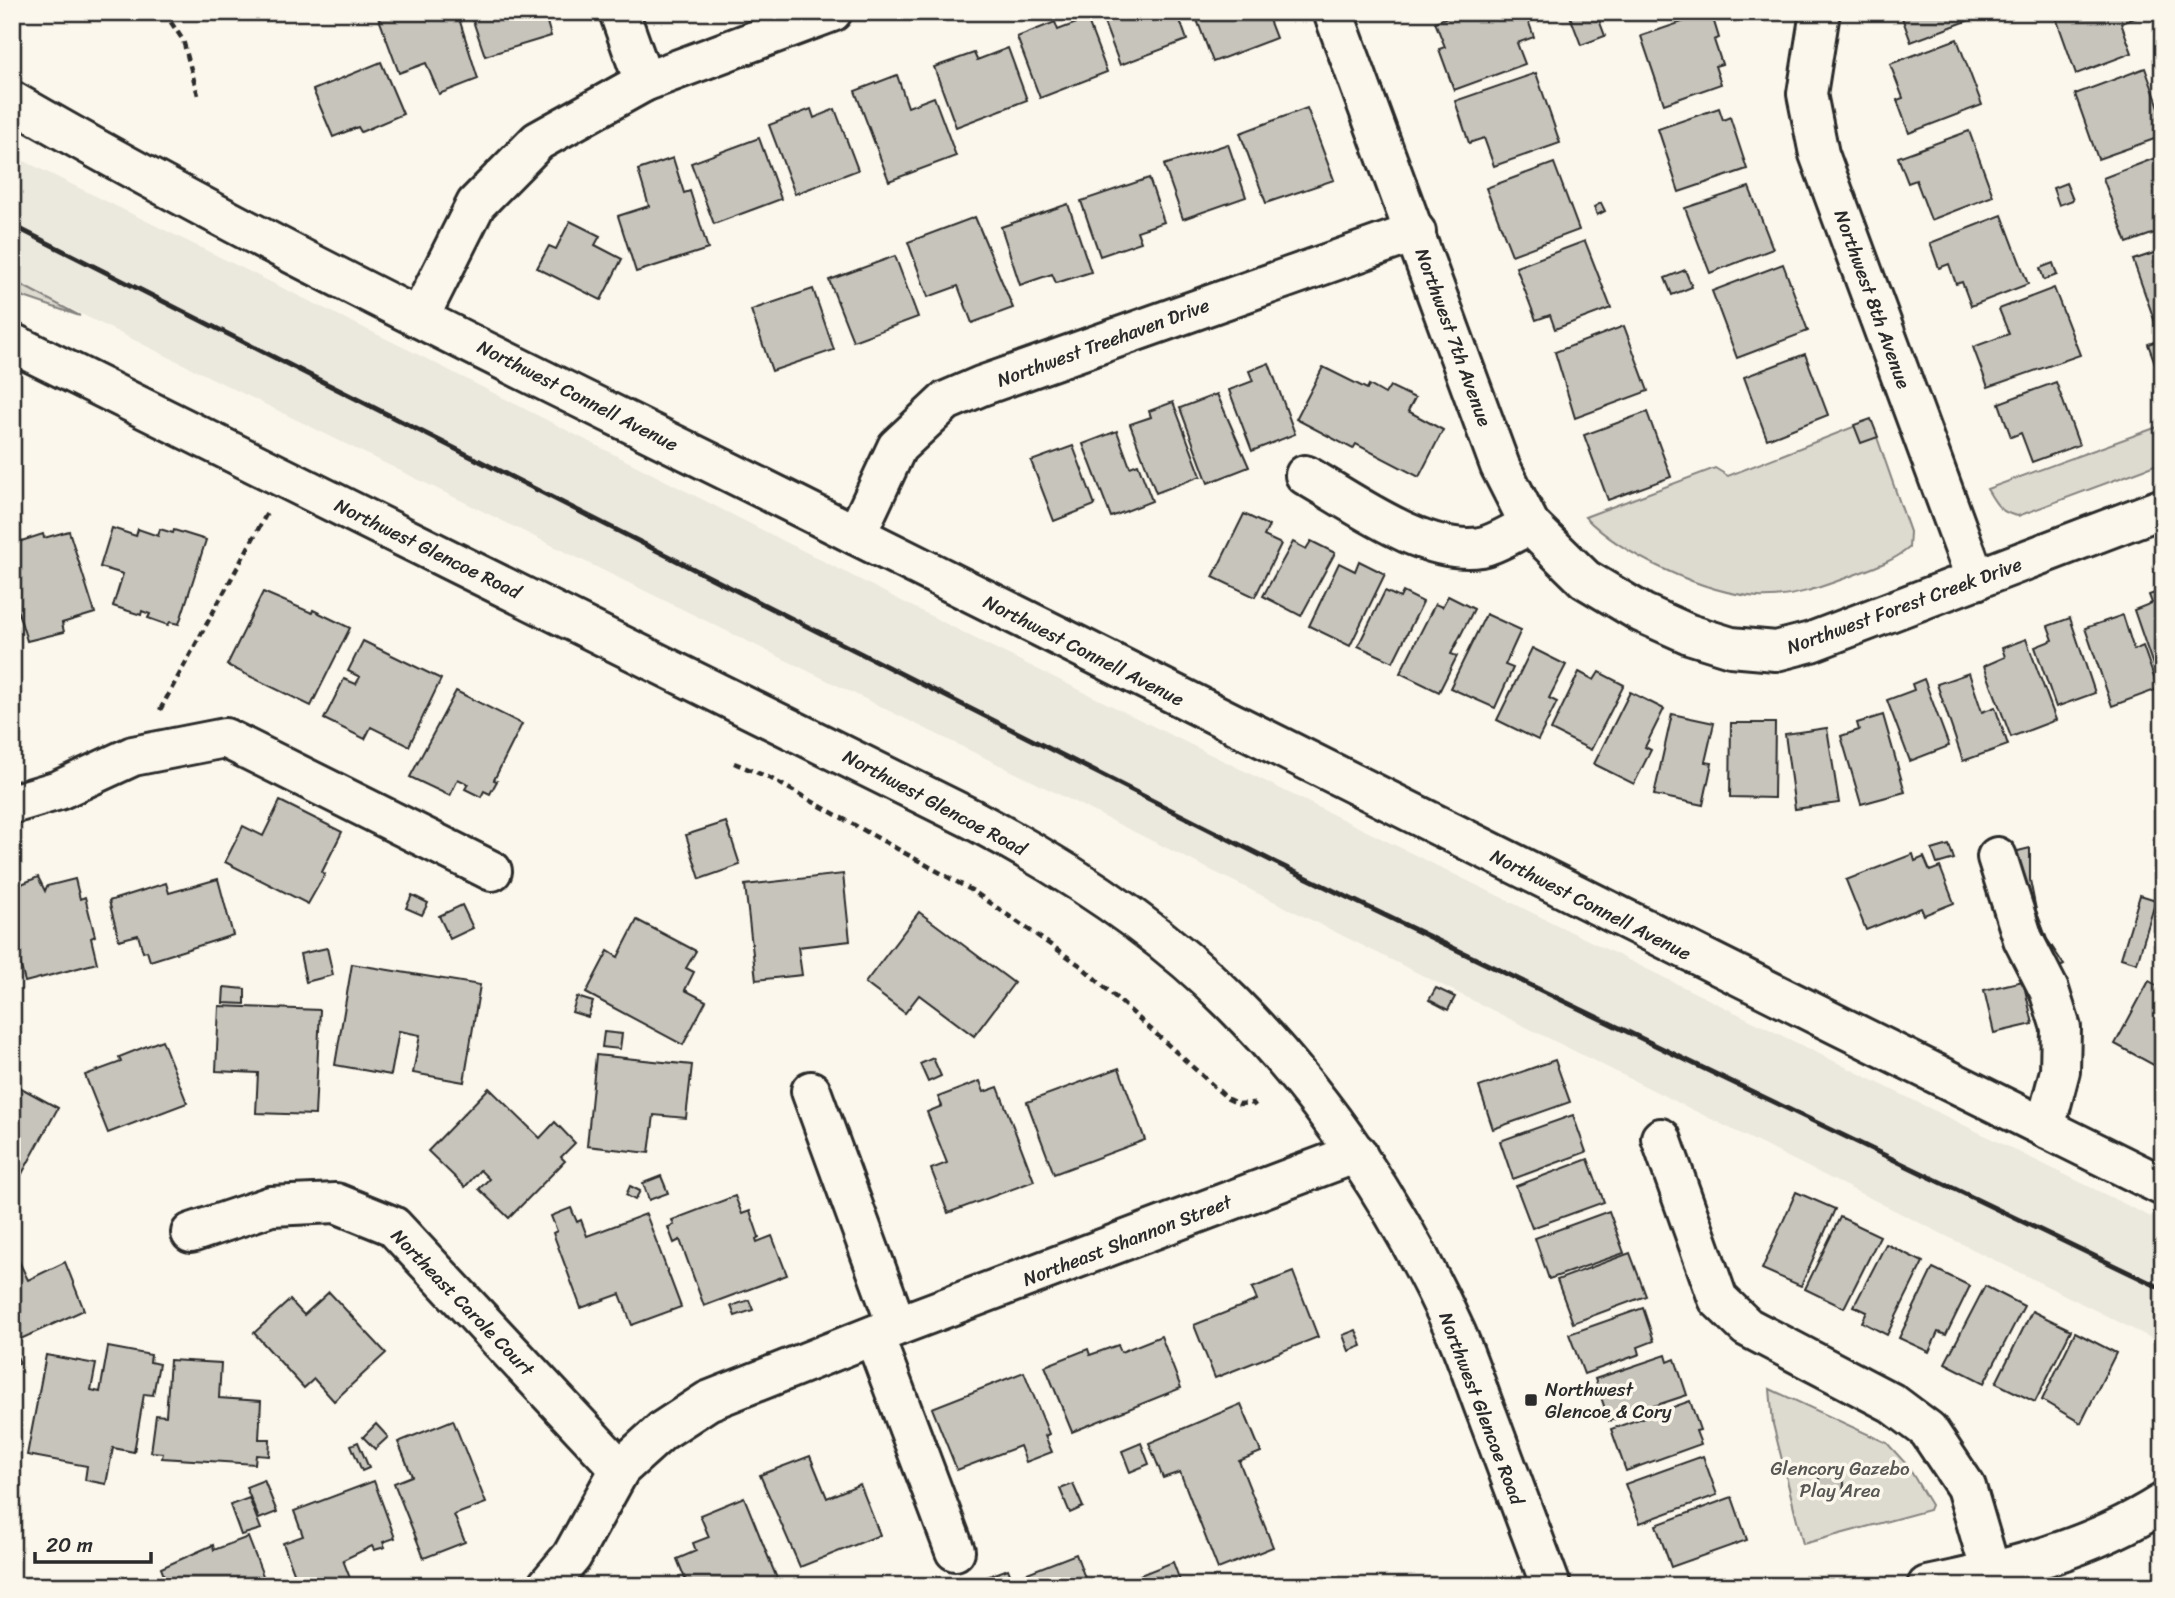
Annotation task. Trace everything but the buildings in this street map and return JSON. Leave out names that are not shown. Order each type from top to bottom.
[{"type":"street","points":[[619,12],[644,82]]},
{"type":"street","points":[[420,316],[476,204],[538,141],[644,82],[832,12]]},
{"type":"street","name":"Northwest 7th Avenue","points":[[1333,12],[1500,466],[1530,525],[1585,579],[1642,613]]},
{"type":"street","name":"Northwest 8th Avenue","points":[[1820,12],[1807,94],[1819,153],[1976,580]]},
{"type":"street","name":"Northwest Connell Avenue","points":[[12,101],[187,197],[420,316],[1660,939],[2163,1186]]},
{"type":"street","name":"Northwest Treehaven Drive","points":[[856,535],[897,447],[946,401],[981,386],[1416,232]]},
{"type":"street","name":"Northwest Glencoe Road","points":[[12,343],[1014,841],[1161,941],[1230,1000],[1275,1049],[1357,1153],[1420,1262],[1456,1334],[1551,1586]]},
{"type":"street","points":[[1305,475],[1398,528],[1442,546],[1482,547],[1530,525]]},
{"type":"street","name":"Northwest Forest Creek Drive","points":[[1642,613],[1689,634],[1731,647],[1776,650],[1811,642],[2163,508]]},
{"type":"street","points":[[12,804],[59,790],[133,756],[225,738],[492,871]]},
{"type":"street","points":[[1997,857],[2023,939],[2049,990],[2061,1028],[2060,1071],[2045,1128]]},
{"type":"street","points":[[811,1091],[955,1551]]},
{"type":"street","points":[[1661,1138],[1718,1299],[1747,1327],[1892,1402],[1928,1430],[1966,1487],[1993,1579]]},
{"type":"street","name":"Northeast Shannon Street","points":[[547,1586],[572,1556],[620,1469],[662,1431],[708,1401],[885,1331],[1357,1153]]},
{"type":"street","name":"Northeast Carole Court","points":[[191,1233],[271,1206],[336,1203],[393,1226],[620,1469]]},
{"type":"street","points":[[1927,1586],[1993,1579],[2110,1532],[2163,1503]]},
{"type":"path","points":[[163,12],[183,40],[198,95]]},
{"type":"path","points":[[176,685],[261,523]]},
{"type":"path","points":[[734,763],[770,778],[973,891],[1081,966],[1228,1099],[1239,1104],[1253,1103],[1256,1107]]},
{"type":"shaded area","points":[[12,155],[417,354],[978,640],[2163,1223],[2163,1344],[1024,777],[12,280]]},
{"type":"green space","points":[[12,280],[80,316],[12,293]]},
{"type":"green space","points":[[1871,420],[1910,532],[1909,548],[1882,564],[1829,584],[1794,594],[1770,597],[1737,594],[1713,588],[1665,570],[1642,558],[1620,545],[1585,517],[1715,468],[1728,476]]},
{"type":"green space","points":[[2163,425],[2163,462],[2018,516],[2003,510],[1987,489]]},
{"type":"green space","name":"Glencory Gazebo Play Area","points":[[1770,1389],[1887,1443],[1907,1465],[1931,1505],[1929,1510],[1803,1544],[1773,1424]]},
{"type":"railway","points":[[12,225],[1274,862],[2163,1289]]},
{"type":"place","name":"Northwest Glencoe & Cory","points":[[1531,1400]]}]
